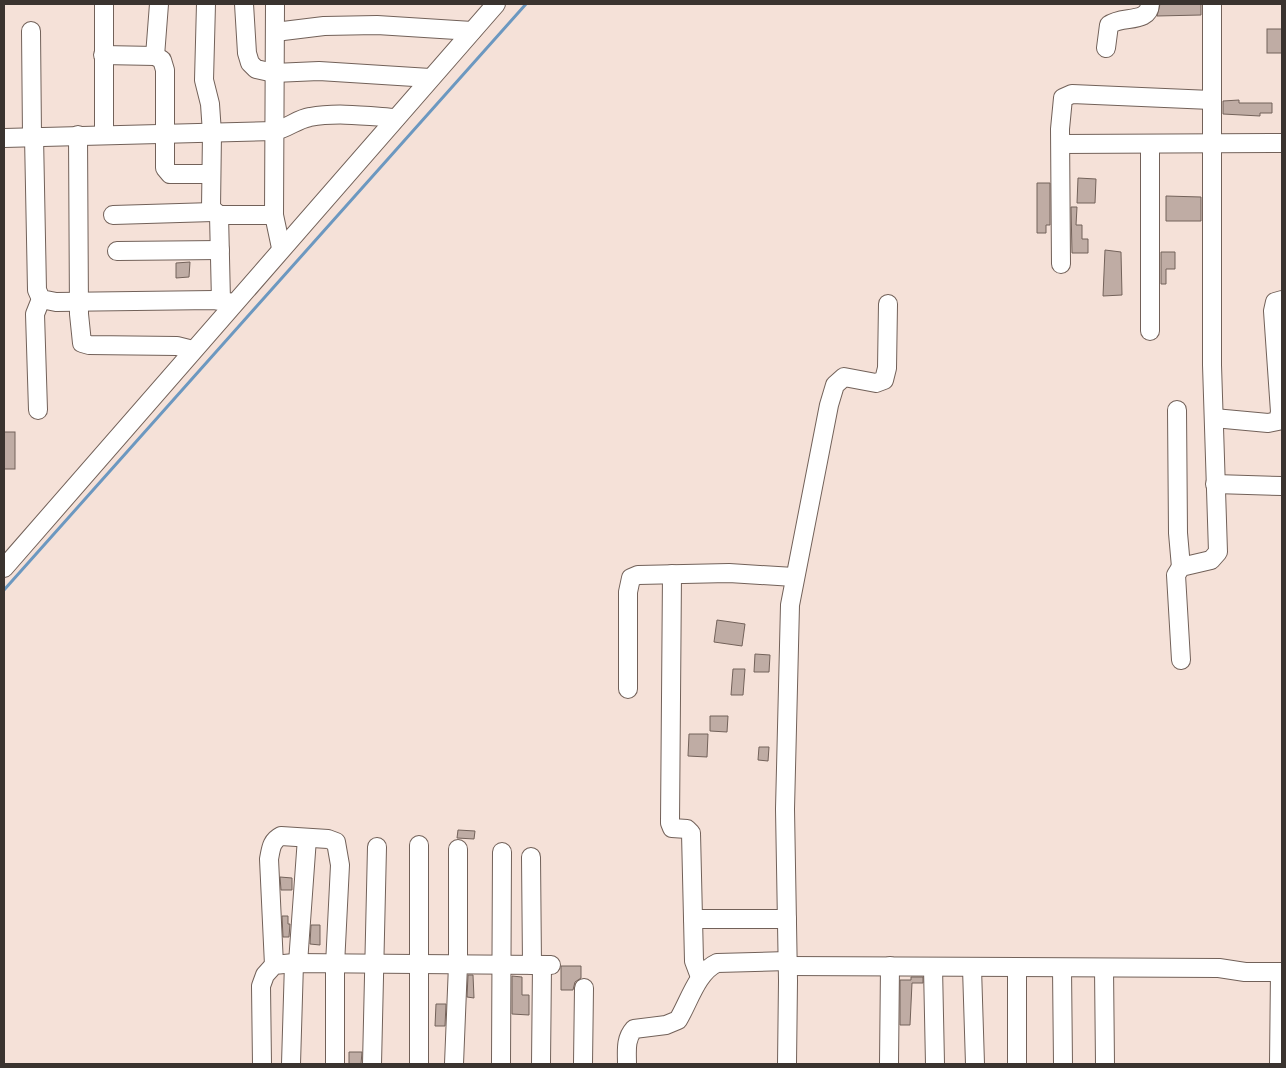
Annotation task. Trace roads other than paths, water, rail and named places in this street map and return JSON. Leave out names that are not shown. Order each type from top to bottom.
[{"type":"street","points":[[104,4],[104,135]]},
{"type":"street","points":[[154,56],[159,4]]},
{"type":"street","points":[[206,4],[204,80],[210,104],[212,133],[210,202],[216,213],[227,302]]},
{"type":"street","points":[[244,4],[245,42],[250,63],[256,69],[274,73],[319,71],[430,78]]},
{"type":"street","points":[[275,4],[274,215],[281,248]]},
{"type":"street","points":[[6,560],[193,350],[227,302],[281,248],[496,4]]},
{"type":"street","points":[[1106,48],[1109,25],[1116,21],[1145,16],[1149,12],[1150,4]]},
{"type":"street","points":[[1181,567],[1211,560],[1218,552],[1214,418],[1212,4]]},
{"type":"street","points":[[275,32],[318,27],[377,25],[472,30]]},
{"type":"street","points":[[31,31],[38,290],[41,299],[35,314],[38,410]]},
{"type":"street","points":[[103,55],[154,56],[162,60],[164,64],[163,134],[166,172],[211,174]]},
{"type":"street","points":[[1061,264],[1061,103],[1066,95],[1211,100]]},
{"type":"street","points":[[4,138],[274,131],[284,129],[308,117],[396,118]]},
{"type":"street","points":[[78,135],[80,335],[85,345],[177,346],[193,350]]},
{"type":"street","points":[[1061,144],[1282,143]]},
{"type":"street","points":[[1150,144],[1150,332]]},
{"type":"street","points":[[113,215],[216,213],[274,215]]},
{"type":"street","points":[[117,251],[220,250]]},
{"type":"street","points":[[41,299],[46,301],[79,302],[227,302]]},
{"type":"street","points":[[1214,418],[1268,423],[1278,421],[1280,412],[1273,307],[1275,302],[1282,300]]},
{"type":"street","points":[[787,1064],[788,963],[785,809],[788,642],[794,577],[819,451],[835,385],[844,377],[876,383],[884,380],[887,368],[888,304]]},
{"type":"street","points":[[1177,410],[1178,533],[1181,567],[1176,575],[1176,582],[1181,660]]},
{"type":"street","points":[[1215,484],[1282,486]]},
{"type":"street","points":[[628,688],[628,592],[630,581],[638,576],[672,574],[729,573],[794,577]]},
{"type":"street","points":[[672,574],[670,823],[672,828],[687,829],[691,833],[694,960],[700,977]]},
{"type":"street","points":[[274,965],[269,859],[271,846],[275,839],[281,836],[328,839],[336,842],[340,865],[335,964],[335,1064]]},
{"type":"street","points":[[292,1064],[296,963],[306,838]]},
{"type":"street","points":[[419,845],[419,1064]]},
{"type":"street","points":[[372,1064],[377,847]]},
{"type":"street","points":[[454,1064],[458,965],[458,849]]},
{"type":"street","points":[[501,1064],[502,852]]},
{"type":"street","points":[[531,857],[542,965],[542,1064]]},
{"type":"street","points":[[693,919],[787,919]]},
{"type":"street","points":[[262,1064],[261,986],[265,975],[274,965],[296,963],[542,965]]},
{"type":"street","points":[[627,1064],[627,1043],[629,1035],[634,1029],[666,1025],[678,1020],[700,977],[705,970],[717,963],[972,968],[1219,968],[1245,972],[1281,972],[1279,1064]]},
{"type":"street","points":[[890,966],[890,1064]]},
{"type":"street","points":[[933,967],[934,1064]]},
{"type":"street","points":[[972,968],[974,1064]]},
{"type":"street","points":[[1017,968],[1017,1064]]},
{"type":"street","points":[[1062,968],[1063,1064]]},
{"type":"street","points":[[1104,968],[1105,1064]]},
{"type":"street","points":[[583,1064],[584,988]]},
{"type":"waterway","points":[[4,590],[526,4]]}]
